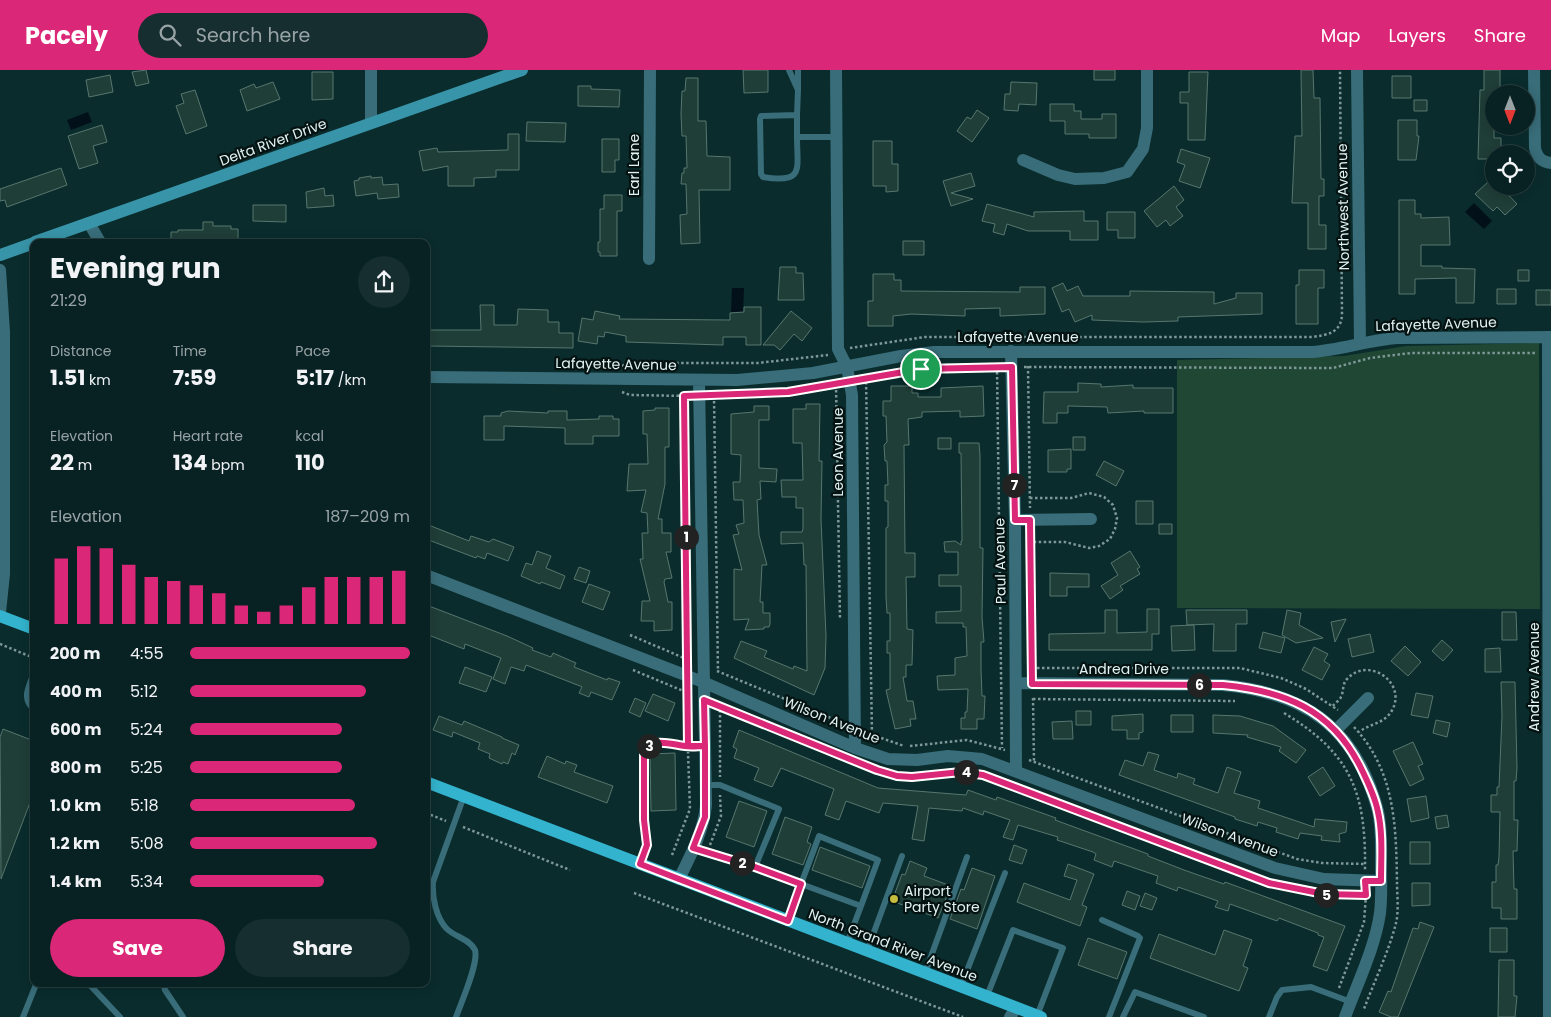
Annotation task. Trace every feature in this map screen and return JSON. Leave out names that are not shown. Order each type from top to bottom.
[{"type":"main road","points":[[0,616],[30,627]]},
{"type":"main road","name":"North Grand River Avenue","points":[[430,783],[987,996],[1015,1014],[1039,1016]]},
{"type":"street","points":[[371,70],[371,123]]},
{"type":"street","name":"Delta River Drive","points":[[45,239],[522,70]]},
{"type":"street","name":"Earl Lane","points":[[649,259],[650,70]]},
{"type":"street","name":"Leon Avenue","points":[[836,70],[839,352],[847,367],[851,381],[855,748]]},
{"type":"street","points":[[1023,160],[1058,175],[1075,179],[1104,178],[1127,172],[1143,149],[1147,128],[1147,70]]},
{"type":"street","name":"Northwest Avenue","points":[[1357,70],[1360,343]]},
{"type":"street","points":[[1534,70],[1535,148],[1536,154],[1547,163]]},
{"type":"street","points":[[89,223],[98,239]]},
{"type":"street","name":"Delta River Drive","points":[[0,255],[30,244]]},
{"type":"street","points":[[0,270],[4,332],[4,574],[0,612]]},
{"type":"street","name":"Lafayette Avenue","points":[[430,377],[699,380],[784,377],[934,352],[1312,352],[1333,351],[1360,343],[1398,338],[1549,337]]},
{"type":"street","name":"Andrew Avenue","points":[[1549,337],[1549,1017]]},
{"type":"street","name":"Paul Avenue","points":[[1011,352],[1015,520],[1016,771]]},
{"type":"street","points":[[679,879],[705,817],[699,380]]},
{"type":"street","points":[[1015,520],[1091,519]]},
{"type":"street","name":"Wilson Avenue","points":[[430,577],[703,682],[855,748],[900,760],[964,756],[982,759],[1275,868],[1324,879],[1381,881]]},
{"type":"street","name":"Andrea Drive","points":[[1016,684],[1223,685],[1253,688],[1304,706],[1336,730],[1354,755],[1367,780],[1378,811],[1381,831],[1380,913],[1374,936],[1345,1017]]},
{"type":"street","points":[[1336,730],[1368,698]]},
{"type":"lane","points":[[789,70],[798,90]]},
{"type":"lane","points":[[798,70],[798,115],[797,170],[794,176],[790,178],[763,177],[761,174],[760,119],[762,116],[798,115]]},
{"type":"lane","points":[[797,137],[837,137]]},
{"type":"lane","points":[[30,684],[26,695],[27,703],[30,706]]},
{"type":"lane","points":[[640,864],[647,845],[644,820],[644,755],[646,748],[654,743],[705,746]]},
{"type":"lane","points":[[706,785],[720,785],[779,809],[755,867]]},
{"type":"lane","points":[[430,888],[464,796]]},
{"type":"lane","points":[[788,921],[820,836],[878,860],[846,943]]},
{"type":"lane","points":[[693,848],[755,867],[861,906]]},
{"type":"lane","points":[[867,951],[902,856]]},
{"type":"lane","points":[[925,973],[967,857]]},
{"type":"lane","points":[[961,986],[1005,872]]},
{"type":"lane","points":[[430,893],[437,912],[447,930],[470,943],[475,950],[476,960],[456,1017]]},
{"type":"lane","points":[[1102,920],[1140,938],[1109,1017]]},
{"type":"lane","points":[[987,996],[1013,930],[1062,948],[1039,1016]]},
{"type":"lane","points":[[23,1017],[35,987]]},
{"type":"lane","points":[[92,987],[120,1017]]},
{"type":"lane","points":[[164,987],[184,1017]]},
{"type":"lane","points":[[1269,1017],[1282,990],[1311,987],[1351,1002]]},
{"type":"lane","points":[[1123,1017],[1136,992],[1204,1017]]},
{"type":"path","points":[[622,366],[627,363],[758,364],[839,352],[857,346],[925,337],[1326,336],[1333,333],[1342,323],[1340,70]]},
{"type":"path","points":[[1026,337],[1034,762]]},
{"type":"path","points":[[615,392],[624,392],[630,395],[699,396],[788,392],[921,369],[997,367],[1333,368],[1370,358],[1411,353],[1548,354]]},
{"type":"path","points":[[997,367],[1002,748]]},
{"type":"path","points":[[836,385],[840,624]]},
{"type":"path","points":[[672,855],[690,809],[684,396]]},
{"type":"path","points":[[0,644],[30,656]]},
{"type":"path","points":[[627,667],[798,738]]},
{"type":"path","points":[[1032,668],[1240,668],[1280,678],[1306,688],[1333,706],[1347,719],[1359,732],[1373,754],[1387,784],[1394,808],[1396,830],[1397,922],[1364,1009]]},
{"type":"path","points":[[1033,699],[1239,701]]},
{"type":"path","points":[[1278,710],[1306,726],[1331,750],[1345,767],[1359,798],[1364,822],[1366,910],[1364,922],[1336,996]]},
{"type":"path","points":[[842,713],[842,723]]},
{"type":"path","points":[[868,767],[897,776],[912,777],[961,772],[983,775],[1269,883],[1324,894],[1366,895]]},
{"type":"path","points":[[430,815],[570,870]]},
{"type":"path","points":[[634,894],[963,1017]]},
{"type":"green space","points":[[1539,343],[1540,609],[1177,608],[1177,360],[1344,356],[1406,346]]},
{"type":"shaded area","points":[[88,112],[92,122],[71,130],[67,120]]},
{"type":"shaded area","points":[[1474,203],[1492,221],[1484,229],[1465,212]]},
{"type":"shaded area","points":[[732,288],[744,288],[743,312],[731,312]]},
{"type":"building","points":[[146,70],[149,83],[136,86],[132,72]]},
{"type":"building","points":[[743,70],[768,70],[768,92],[744,93]]},
{"type":"building","points":[[1094,70],[1115,70],[1115,80],[1094,80]]},
{"type":"building","points":[[1301,70],[1313,70],[1314,98],[1320,98],[1321,179],[1324,179],[1324,196],[1319,196],[1319,225],[1326,225],[1326,249],[1308,249],[1308,203],[1292,203],[1295,136],[1302,136]]},
{"type":"building","points":[[1484,70],[1500,70],[1500,85],[1485,85],[1485,135],[1494,135],[1494,138],[1501,138],[1501,145],[1485,145],[1485,159],[1478,159],[1480,90],[1484,90]]},
{"type":"building","points":[[312,72],[333,72],[333,99],[312,100]]},
{"type":"building","points":[[1189,72],[1208,72],[1205,140],[1188,140],[1188,103],[1180,103],[1180,92],[1189,92]]},
{"type":"building","points":[[110,75],[113,92],[89,97],[86,80]]},
{"type":"building","points":[[1392,76],[1411,76],[1411,98],[1392,98]]},
{"type":"building","points":[[686,78],[698,78],[698,121],[706,121],[707,156],[730,157],[730,190],[699,190],[700,243],[681,244],[680,215],[687,214],[686,184],[681,184],[682,173],[684,173],[684,168],[687,168],[686,136],[682,136],[681,114],[682,91],[685,91]]},
{"type":"building","points":[[273,82],[280,99],[247,111],[240,90],[254,84],[256,88]]},
{"type":"building","points":[[1011,82],[1037,83],[1036,105],[1019,104],[1018,111],[1004,110],[1005,94],[1010,94]]},
{"type":"building","points":[[578,86],[591,86],[591,89],[620,90],[619,107],[578,106]]},
{"type":"building","points":[[195,90],[207,126],[186,134],[176,106],[184,103],[181,94]]},
{"type":"building","points":[[1414,100],[1427,100],[1427,111],[1414,111]]},
{"type":"building","points":[[1050,104],[1074,104],[1074,111],[1081,111],[1081,119],[1102,119],[1102,114],[1116,114],[1116,138],[1089,138],[1089,134],[1065,134],[1065,121],[1050,121]]},
{"type":"building","points":[[977,110],[989,118],[972,142],[957,131],[967,117],[971,119]]},
{"type":"building","points":[[1398,120],[1417,120],[1417,136],[1419,136],[1416,160],[1398,160]]},
{"type":"building","points":[[527,122],[566,123],[565,142],[526,141]]},
{"type":"building","points":[[102,125],[107,142],[93,146],[98,163],[79,169],[68,136]]},
{"type":"building","points":[[508,134],[519,134],[519,170],[496,170],[496,177],[474,178],[474,186],[448,186],[448,166],[423,171],[419,151],[437,148],[438,152],[508,150]]},
{"type":"building","points":[[602,139],[619,139],[619,160],[615,160],[615,172],[602,172]]},
{"type":"building","points":[[873,141],[892,141],[892,164],[898,164],[898,191],[886,192],[886,186],[873,186]]},
{"type":"building","points":[[1181,149],[1210,158],[1200,188],[1179,181],[1185,165],[1177,162]]},
{"type":"building","points":[[61,168],[67,185],[7,207],[5,200],[0,201],[0,189]]},
{"type":"building","points":[[971,173],[975,186],[951,193],[973,199],[951,206],[943,181]]},
{"type":"building","points":[[371,176],[371,178],[382,177],[383,185],[398,184],[399,197],[378,199],[377,193],[356,196],[354,181]]},
{"type":"building","points":[[1485,185],[1485,195],[1509,195],[1517,204],[1505,215],[1497,207],[1493,211],[1475,194]]},
{"type":"building","points":[[1174,186],[1184,200],[1176,207],[1183,216],[1170,226],[1166,220],[1157,227],[1144,211]]},
{"type":"building","points":[[324,188],[325,196],[333,195],[334,206],[307,208],[306,192]]},
{"type":"building","points":[[604,195],[622,195],[622,211],[617,211],[617,256],[600,256],[600,252],[598,252],[598,242],[600,242],[600,209],[604,209]]},
{"type":"building","points":[[1399,200],[1415,200],[1415,214],[1421,214],[1421,218],[1449,217],[1450,245],[1421,245],[1421,266],[1475,269],[1474,303],[1456,303],[1456,278],[1415,279],[1415,294],[1399,294]]},
{"type":"building","points":[[987,204],[1034,217],[1034,212],[1084,211],[1084,221],[1098,221],[1098,240],[1070,240],[1070,231],[1028,231],[1007,224],[1004,235],[993,232],[995,224],[982,221]]},
{"type":"building","points":[[253,205],[286,205],[286,222],[253,221]]},
{"type":"building","points":[[1107,212],[1135,212],[1135,238],[1118,238],[1118,230],[1107,230]]},
{"type":"building","points":[[203,222],[213,222],[213,226],[231,226],[231,229],[238,229],[238,239],[171,239],[171,232],[178,232],[178,230],[203,230]]},
{"type":"building","points":[[903,241],[924,241],[924,255],[903,255]]},
{"type":"building","points":[[780,267],[796,267],[796,273],[803,273],[804,300],[778,300]]},
{"type":"building","points":[[1299,270],[1324,270],[1324,288],[1318,288],[1318,324],[1296,324],[1296,285],[1299,285]]},
{"type":"building","points":[[1518,270],[1529,270],[1529,281],[1518,281]]},
{"type":"building","points":[[873,274],[894,274],[894,280],[901,280],[901,291],[1020,292],[1020,287],[1045,287],[1045,314],[1000,316],[1000,308],[965,309],[965,316],[911,314],[893,316],[893,326],[868,326],[868,301],[873,301]]},
{"type":"building","points":[[1063,283],[1067,291],[1078,286],[1083,296],[1130,296],[1130,291],[1214,292],[1214,304],[1236,298],[1236,293],[1262,293],[1262,314],[1178,317],[1178,321],[1143,322],[1092,320],[1092,315],[1075,322],[1069,309],[1062,312],[1052,288]]},
{"type":"building","points":[[1497,289],[1516,289],[1516,304],[1497,304]]},
{"type":"building","points":[[1536,290],[1551,290],[1551,305],[1536,305]]},
{"type":"building","points":[[480,305],[494,305],[494,325],[517,325],[518,309],[548,310],[548,322],[559,322],[559,333],[573,333],[573,348],[430,346],[430,330],[481,330]]},
{"type":"building","points":[[744,307],[761,307],[761,345],[746,345],[746,337],[723,337],[723,345],[626,342],[626,336],[605,332],[604,337],[598,336],[597,344],[578,341],[582,318],[593,320],[595,311],[620,316],[619,319],[730,320],[730,313],[744,312]]},
{"type":"building","points":[[791,311],[812,328],[802,341],[794,334],[780,350],[774,345],[763,345]]},
{"type":"building","points":[[1078,383],[1101,384],[1101,387],[1133,385],[1133,388],[1173,388],[1173,413],[1144,413],[1144,411],[1108,413],[1107,407],[1068,406],[1068,413],[1057,413],[1057,423],[1043,423],[1044,392],[1078,392]]},
{"type":"building","points":[[891,386],[912,386],[912,393],[918,393],[918,397],[941,397],[941,388],[983,386],[984,416],[960,417],[960,411],[922,412],[922,417],[908,419],[909,445],[904,445],[905,553],[915,553],[915,577],[906,577],[907,629],[913,630],[912,665],[906,665],[906,677],[903,677],[907,701],[913,701],[916,719],[910,719],[911,726],[895,729],[886,690],[890,689],[890,653],[887,653],[887,641],[890,641],[890,613],[887,613],[886,597],[888,501],[885,501],[885,485],[888,485],[884,445],[887,442],[886,416],[883,416],[883,401],[891,401]]},
{"type":"building","points":[[806,404],[820,404],[819,461],[822,461],[821,519],[826,636],[825,668],[814,695],[734,658],[741,641],[767,651],[764,657],[793,669],[794,666],[807,671],[806,565],[804,565],[803,543],[781,544],[781,532],[802,532],[803,529],[803,508],[796,508],[796,497],[782,497],[781,480],[803,480],[802,443],[793,443],[793,409],[806,409]]},
{"type":"building","points":[[754,406],[769,406],[769,420],[759,420],[759,468],[777,469],[776,482],[760,481],[761,499],[757,500],[759,535],[767,565],[762,565],[760,602],[763,602],[763,613],[770,613],[770,624],[769,627],[764,627],[764,629],[745,630],[749,619],[734,620],[734,569],[742,570],[733,535],[739,534],[736,525],[744,523],[743,500],[734,500],[733,482],[740,482],[741,455],[731,454],[731,414],[754,412]]},
{"type":"building","points":[[655,408],[669,408],[669,447],[665,447],[665,484],[658,519],[662,519],[662,533],[671,533],[671,552],[666,552],[672,578],[665,579],[664,582],[668,602],[672,602],[672,630],[654,631],[654,621],[641,621],[642,601],[650,601],[640,559],[643,559],[642,533],[648,533],[647,513],[641,512],[646,490],[627,491],[629,464],[648,464],[647,434],[643,434],[643,411],[655,410]]},
{"type":"building","points":[[508,411],[548,413],[548,411],[567,411],[567,420],[599,419],[599,416],[613,416],[613,419],[619,419],[619,436],[593,436],[593,444],[565,444],[565,428],[504,426],[504,440],[484,440],[484,416],[501,416],[501,413]]},
{"type":"building","points":[[1073,437],[1085,437],[1085,450],[1073,450]]},
{"type":"building","points":[[938,438],[951,438],[951,449],[938,449]]},
{"type":"building","points":[[959,443],[979,443],[980,456],[980,548],[983,548],[982,617],[984,642],[981,642],[981,669],[982,696],[985,696],[984,719],[977,719],[977,729],[961,729],[961,718],[965,718],[965,712],[967,712],[968,689],[938,690],[937,676],[955,675],[955,658],[967,656],[966,627],[963,627],[963,623],[936,623],[936,612],[961,611],[961,586],[939,586],[939,575],[958,575],[958,552],[945,552],[944,542],[955,541],[961,545],[962,541],[961,453],[959,453]]},
{"type":"building","points":[[1071,449],[1071,469],[1067,469],[1067,472],[1048,472],[1048,450]]},
{"type":"building","points":[[1104,461],[1124,471],[1116,486],[1096,475]]},
{"type":"building","points":[[1136,501],[1153,501],[1153,524],[1136,524]]},
{"type":"building","points":[[1159,524],[1172,524],[1172,534],[1159,534]]},
{"type":"building","points":[[430,526],[469,541],[471,536],[489,542],[493,539],[514,547],[508,561],[487,553],[485,559],[477,556],[476,558],[430,541]]},
{"type":"building","points":[[537,551],[551,556],[546,568],[565,576],[560,589],[541,582],[540,584],[521,576],[526,563],[532,565]]},
{"type":"building","points":[[1130,551],[1140,567],[1137,569],[1140,574],[1120,586],[1123,590],[1110,599],[1101,586],[1118,575],[1111,563]]},
{"type":"building","points":[[579,567],[590,571],[586,583],[574,579]]},
{"type":"building","points":[[1050,573],[1089,574],[1089,587],[1067,587],[1067,596],[1050,596]]},
{"type":"building","points":[[589,584],[610,592],[603,610],[582,602]]},
{"type":"building","points":[[430,606],[507,636],[533,648],[532,650],[551,657],[553,653],[576,663],[574,667],[607,680],[608,678],[620,682],[612,700],[591,692],[589,697],[579,693],[582,687],[526,665],[524,671],[511,667],[505,684],[493,679],[501,658],[465,644],[464,649],[430,636]]},
{"type":"building","points":[[1147,609],[1159,609],[1159,634],[1152,634],[1152,650],[1049,650],[1049,634],[1105,633],[1105,610],[1117,610],[1117,633],[1147,632]]},
{"type":"building","points":[[1186,610],[1247,610],[1247,624],[1236,624],[1236,651],[1213,651],[1214,624],[1187,625]]},
{"type":"building","points":[[1287,610],[1301,613],[1299,625],[1323,638],[1296,643],[1282,635]]},
{"type":"building","points":[[1502,612],[1516,612],[1517,640],[1502,640]]},
{"type":"building","points":[[1346,619],[1335,642],[1331,622]]},
{"type":"building","points":[[1194,625],[1195,650],[1172,651],[1171,626]]},
{"type":"building","points":[[1263,632],[1285,638],[1281,653],[1259,648]]},
{"type":"building","points":[[1370,634],[1374,652],[1352,657],[1348,639]]},
{"type":"building","points":[[1442,640],[1453,650],[1443,661],[1432,651]]},
{"type":"building","points":[[1405,646],[1421,662],[1408,676],[1391,661]]},
{"type":"building","points":[[1314,647],[1328,654],[1324,661],[1330,665],[1322,680],[1302,670]]},
{"type":"building","points":[[1500,648],[1501,672],[1485,672],[1485,649]]},
{"type":"building","points":[[465,667],[492,677],[486,692],[459,683]]},
{"type":"building","points":[[1501,682],[1515,682],[1517,768],[1516,781],[1514,781],[1514,820],[1518,820],[1517,851],[1513,851],[1514,889],[1517,889],[1517,919],[1501,919],[1501,908],[1492,908],[1492,882],[1496,882],[1496,865],[1498,865],[1499,857],[1500,812],[1491,812],[1491,795],[1497,795],[1497,787],[1499,787],[1502,716]]},
{"type":"building","points":[[1416,693],[1433,696],[1428,718],[1411,715]]},
{"type":"building","points":[[653,694],[675,703],[668,721],[645,711]]},
{"type":"building","points":[[635,698],[646,703],[640,717],[629,712]]},
{"type":"building","points":[[1076,711],[1091,711],[1091,725],[1076,725]]},
{"type":"building","points":[[1143,714],[1143,732],[1139,733],[1139,739],[1127,739],[1127,730],[1112,730],[1112,716]]},
{"type":"building","points":[[1171,715],[1193,715],[1193,732],[1171,732]]},
{"type":"building","points":[[1213,715],[1240,716],[1273,726],[1306,750],[1296,763],[1279,751],[1281,747],[1247,737],[1248,735],[1213,733]]},
{"type":"building","points":[[439,716],[462,725],[464,721],[519,745],[515,755],[512,753],[508,764],[503,762],[502,764],[489,758],[490,754],[478,749],[480,743],[453,732],[452,737],[433,730]]},
{"type":"building","points":[[1436,720],[1450,723],[1447,737],[1433,733]]},
{"type":"building","points":[[1072,721],[1073,739],[1053,739],[1052,722]]},
{"type":"building","points":[[3,729],[30,739],[30,803],[1,879],[0,737]]},
{"type":"building","points":[[739,730],[878,788],[966,795],[968,790],[996,800],[997,797],[1056,818],[1055,820],[1148,854],[1148,856],[1184,870],[1224,884],[1225,882],[1345,926],[1327,971],[1313,966],[1324,937],[1318,935],[1318,933],[1279,918],[1277,921],[1230,904],[1228,911],[1215,907],[1218,901],[1178,887],[1177,891],[1156,883],[1158,876],[1114,861],[1112,867],[1094,860],[1096,854],[1093,852],[1057,840],[1058,837],[1018,825],[1013,840],[1003,837],[1010,820],[984,811],[983,815],[963,808],[962,811],[929,808],[924,841],[912,839],[918,806],[883,803],[879,813],[846,801],[839,820],[825,815],[834,789],[781,768],[772,787],[754,780],[759,768],[734,758],[737,749],[733,747]]},
{"type":"building","points":[[1413,742],[1423,764],[1418,766],[1424,779],[1410,786],[1393,751]]},
{"type":"building","points":[[1148,752],[1159,755],[1154,770],[1177,778],[1178,773],[1195,779],[1193,784],[1218,793],[1227,767],[1241,772],[1234,793],[1260,801],[1258,808],[1314,827],[1315,819],[1347,822],[1346,832],[1339,834],[1340,842],[1321,840],[1322,836],[1300,833],[1298,839],[1276,832],[1277,828],[1258,822],[1257,826],[1235,819],[1235,817],[1119,775],[1125,760],[1143,766]]},
{"type":"building","points":[[675,753],[676,810],[651,811],[650,754]]},
{"type":"building","points":[[547,756],[565,764],[566,761],[577,765],[574,772],[613,786],[607,803],[538,777]]},
{"type":"building","points":[[1323,767],[1335,786],[1320,796],[1308,777]]},
{"type":"building","points":[[1426,796],[1429,818],[1411,822],[1407,799]]},
{"type":"building","points":[[739,801],[767,811],[754,847],[726,837]]},
{"type":"building","points":[[1447,815],[1449,827],[1437,829],[1435,817]]},
{"type":"building","points":[[785,817],[812,827],[807,842],[811,844],[803,865],[772,854]]},
{"type":"building","points":[[1410,842],[1430,842],[1430,864],[1410,864]]},
{"type":"building","points":[[1014,845],[1027,850],[1022,864],[1009,860]]},
{"type":"building","points":[[820,847],[870,866],[862,888],[812,870]]},
{"type":"building","points":[[910,861],[927,868],[924,876],[951,886],[938,918],[892,901],[902,874],[905,875]]},
{"type":"building","points":[[1068,864],[1094,874],[1082,905],[1087,907],[1080,926],[1017,902],[1024,883],[1070,900],[1077,880],[1064,876]]},
{"type":"building","points":[[972,868],[995,876],[977,929],[950,919],[961,889],[964,890]]},
{"type":"building","points":[[1412,883],[1430,883],[1430,905],[1412,906]]},
{"type":"building","points":[[1127,891],[1140,896],[1135,910],[1122,905]]},
{"type":"building","points":[[1145,893],[1157,898],[1152,910],[1140,906]]},
{"type":"building","points":[[1420,922],[1434,927],[1398,1017],[1391,1017],[1379,1012],[1388,991],[1391,992],[1413,928],[1418,929]]},
{"type":"building","points":[[1490,928],[1507,928],[1507,952],[1490,952]]},
{"type":"building","points":[[1224,930],[1252,940],[1243,966],[1248,968],[1239,991],[1150,958],[1159,934],[1215,955]]},
{"type":"building","points":[[1088,938],[1127,952],[1117,979],[1078,965]]},
{"type":"building","points":[[1499,960],[1514,960],[1514,996],[1517,996],[1515,1017],[1498,1017]]},
{"type":"place","name":"Airport Party Store","points":[[894,899]]},
{"type":"route","points":[[921,369],[788,392],[684,396],[688,676],[688,746],[705,746],[706,785],[705,817],[693,848],[755,867],[801,884],[788,921],[640,864],[647,845],[644,820],[644,755],[646,748],[654,743],[673,743],[684,746],[705,746],[704,700],[877,770],[897,776],[912,777],[961,772],[983,775],[1269,883],[1324,894],[1366,895],[1365,881],[1381,881],[1381,831],[1378,811],[1367,780],[1350,746],[1326,720],[1304,706],[1253,688],[1223,685],[1032,684],[1030,520],[1015,520],[1012,367],[921,369]]}]
